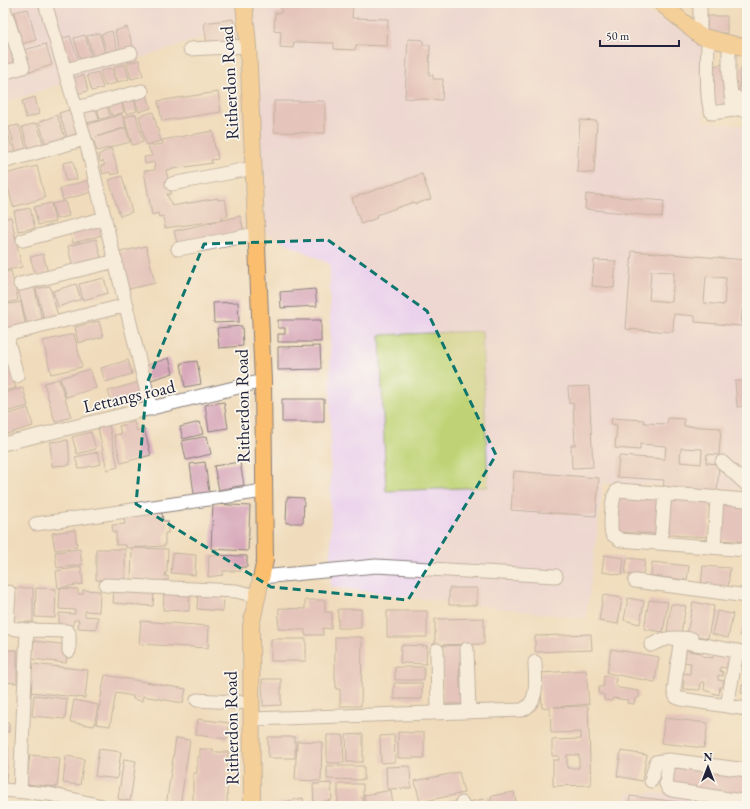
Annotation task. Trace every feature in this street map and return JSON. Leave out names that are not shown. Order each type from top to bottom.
[{"type":"main road","name":"Ritherdon Road","points":[[244,3],[248,46],[263,381],[265,560],[251,626],[252,806]]},
{"type":"main road","points":[[661,3],[704,37],[737,51]]},
{"type":"street","points":[[45,3],[85,139],[127,305],[151,409]]},
{"type":"street","points":[[700,3],[704,37],[708,54],[710,111],[712,113],[733,110],[729,78],[737,51]]},
{"type":"street","points":[[3,5],[23,67],[3,73]]},
{"type":"street","points":[[190,49],[248,46]]},
{"type":"street","points":[[737,51],[736,106],[741,111],[747,111]]},
{"type":"street","points":[[65,70],[131,53]]},
{"type":"street","points":[[76,108],[142,91]]},
{"type":"street","points":[[3,162],[85,139]]},
{"type":"street","points":[[172,184],[253,168]]},
{"type":"street","points":[[23,240],[105,218]]},
{"type":"street","points":[[178,250],[256,234]]},
{"type":"street","points":[[20,284],[116,261]]},
{"type":"street","points":[[17,376],[8,341],[10,334],[127,305]]},
{"type":"street","name":"Lettangs road","points":[[3,444],[263,381]]},
{"type":"street","points":[[722,462],[747,485]]},
{"type":"street","points":[[747,500],[622,490],[615,491],[611,525],[612,534],[620,540],[747,550]]},
{"type":"street","points":[[36,524],[264,491]]},
{"type":"street","points":[[661,543],[665,493]]},
{"type":"street","points":[[714,547],[717,497]]},
{"type":"street","points":[[262,577],[376,566],[556,576]]},
{"type":"street","points":[[635,581],[747,596]]},
{"type":"street","points":[[106,585],[236,591],[257,596]]},
{"type":"street","points":[[9,592],[8,626],[11,629],[69,632],[69,651]]},
{"type":"street","points":[[20,791],[27,630]]},
{"type":"street","points":[[651,645],[663,638],[674,636],[744,651]]},
{"type":"street","points":[[744,651],[686,642],[680,643],[674,691],[676,697],[747,709]]},
{"type":"street","points":[[467,649],[468,712]]},
{"type":"street","points":[[437,650],[438,713]]},
{"type":"street","points":[[727,706],[744,651]]},
{"type":"street","points":[[251,719],[522,710],[527,708],[534,699],[536,687],[535,662]]},
{"type":"street","points":[[197,700],[251,703]]},
{"type":"street","points":[[669,760],[666,784],[668,788],[747,802]]},
{"type":"street","points":[[651,781],[656,762],[669,760],[747,770]]},
{"type":"street","points":[[3,790],[49,794],[102,806]]},
{"type":"highlighted area","points":[[328,240],[427,311],[496,455],[408,600],[271,587],[136,504],[147,383],[204,244]]},
{"type":"shaded area","points":[[3,3],[235,3],[235,27],[3,103]]},
{"type":"shaded area","points":[[255,3],[631,3],[702,42],[704,122],[747,126],[747,489],[603,483],[586,619],[331,587],[330,264],[266,233]]},
{"type":"shaded area","points":[[627,793],[692,793],[747,806],[623,806]]},
{"type":"green space","points":[[482,331],[488,487],[386,491],[380,335]]},
{"type":"building","points":[[282,3],[353,3],[352,18],[388,19],[387,46],[356,45],[355,50],[334,49],[334,43],[294,42],[293,48],[280,47],[281,32],[274,31],[275,13],[281,13]]},
{"type":"building","points":[[28,9],[36,40],[22,44],[14,12]]},
{"type":"building","points":[[707,16],[727,16],[727,33],[707,33]]},
{"type":"building","points":[[233,19],[236,40],[207,44],[204,23]]},
{"type":"building","points":[[3,24],[14,64],[3,66]]},
{"type":"building","points":[[127,27],[134,50],[122,54],[115,31]]},
{"type":"building","points":[[112,31],[119,54],[108,57],[101,34]]},
{"type":"building","points":[[99,33],[106,56],[94,60],[87,36]]},
{"type":"building","points":[[85,35],[92,60],[81,63],[74,38]]},
{"type":"building","points":[[70,36],[79,63],[67,67],[58,40]]},
{"type":"building","points":[[408,39],[423,40],[423,45],[430,45],[429,75],[433,75],[433,79],[443,79],[442,100],[405,98]]},
{"type":"building","points":[[46,44],[52,65],[30,72],[24,50]]},
{"type":"building","points":[[139,60],[143,76],[131,79],[127,63]]},
{"type":"building","points":[[125,64],[129,79],[118,82],[114,67]]},
{"type":"building","points":[[726,64],[729,110],[712,111],[709,66]]},
{"type":"building","points":[[741,67],[747,67],[747,104],[738,103]]},
{"type":"building","points":[[112,68],[116,83],[105,86],[100,71]]},
{"type":"building","points":[[98,72],[103,88],[92,91],[87,75]]},
{"type":"building","points":[[84,75],[88,91],[76,94],[72,78]]},
{"type":"building","points":[[146,92],[151,108],[139,112],[134,96]]},
{"type":"building","points":[[218,92],[221,112],[162,121],[158,101]]},
{"type":"building","points":[[133,95],[137,111],[126,114],[121,99]]},
{"type":"building","points":[[35,97],[39,114],[26,118],[22,101]]},
{"type":"building","points":[[120,97],[124,112],[112,116],[107,101]]},
{"type":"building","points":[[106,101],[110,117],[100,119],[96,103]]},
{"type":"building","points":[[274,101],[325,101],[325,133],[274,132]]},
{"type":"building","points":[[95,104],[99,120],[86,123],[82,107]]},
{"type":"building","points":[[69,110],[78,133],[67,137],[59,113]]},
{"type":"building","points":[[153,112],[161,141],[146,145],[139,116]]},
{"type":"building","points":[[122,114],[126,127],[96,137],[126,128],[130,142],[97,151],[93,138],[90,138],[86,125]]},
{"type":"building","points":[[136,114],[143,142],[132,145],[124,117]]},
{"type":"building","points":[[57,115],[65,138],[46,145],[39,122]]},
{"type":"building","points":[[580,120],[597,121],[594,173],[577,172]]},
{"type":"building","points":[[37,123],[44,146],[29,150],[22,127]]},
{"type":"building","points":[[19,125],[26,148],[16,151],[9,127]]},
{"type":"building","points":[[7,130],[15,156],[3,160],[3,131]]},
{"type":"building","points":[[213,131],[215,150],[218,159],[211,160],[212,163],[166,170],[171,194],[167,194],[172,206],[218,198],[218,200],[225,199],[228,216],[222,217],[222,220],[165,228],[163,216],[159,217],[158,213],[152,215],[144,171],[155,170],[154,162],[145,164],[144,157],[152,156],[148,146],[163,144],[162,140]]},
{"type":"building","points":[[111,148],[119,173],[111,175],[110,172],[103,174],[101,166],[105,165],[103,161],[100,162],[98,155]]},
{"type":"building","points":[[73,161],[77,179],[66,181],[63,163]]},
{"type":"building","points":[[37,166],[45,198],[13,207],[5,174]]},
{"type":"building","points":[[422,174],[431,199],[415,204],[414,202],[376,215],[377,218],[361,224],[352,198]]},
{"type":"building","points":[[122,176],[132,212],[120,216],[109,180]]},
{"type":"building","points":[[89,180],[92,192],[63,200],[60,188]]},
{"type":"building","points":[[586,194],[664,201],[662,217],[585,209]]},
{"type":"building","points":[[65,201],[69,216],[56,219],[52,204]]},
{"type":"building","points":[[51,203],[55,222],[38,225],[34,207]]},
{"type":"building","points":[[30,208],[35,228],[18,231],[14,211]]},
{"type":"building","points":[[240,216],[244,232],[178,247],[174,231]]},
{"type":"building","points":[[11,217],[22,267],[3,271],[3,219]]},
{"type":"building","points":[[99,223],[102,235],[73,243],[70,232]]},
{"type":"building","points":[[96,239],[102,261],[73,268],[68,246]]},
{"type":"building","points":[[146,246],[155,283],[125,290],[116,253]]},
{"type":"building","points":[[632,251],[746,260],[741,326],[695,322],[695,316],[674,314],[673,332],[626,329]],"holes":[[[651,271],[674,272],[672,302],[649,300]],[[706,276],[726,278],[724,305],[704,303]]]},
{"type":"building","points":[[43,254],[48,273],[36,276],[30,257]]},
{"type":"building","points":[[594,260],[616,261],[614,288],[592,286]]},
{"type":"building","points":[[11,271],[18,300],[3,304],[3,272]]},
{"type":"building","points":[[104,278],[108,293],[83,300],[79,284]]},
{"type":"building","points":[[76,284],[81,299],[58,307],[53,291]]},
{"type":"building","points":[[34,286],[42,319],[27,323],[18,290]]},
{"type":"building","points":[[50,286],[58,316],[44,319],[36,289]]},
{"type":"building","points":[[315,289],[317,306],[281,308],[280,292]]},
{"type":"building","points":[[21,302],[26,328],[6,331],[3,305]]},
{"type":"building","points":[[238,302],[239,322],[214,323],[213,303]]},
{"type":"building","points":[[278,320],[321,320],[321,342],[278,342],[278,334],[285,334],[285,328],[278,328]]},
{"type":"building","points":[[99,321],[103,337],[78,343],[75,327]]},
{"type":"building","points":[[242,326],[243,346],[219,348],[217,328]]},
{"type":"building","points":[[74,334],[82,367],[51,374],[43,341]]},
{"type":"building","points":[[320,346],[321,369],[278,370],[278,347]]},
{"type":"building","points":[[3,347],[11,361],[3,364]]},
{"type":"building","points":[[169,358],[173,373],[148,381],[144,366]]},
{"type":"building","points":[[128,360],[132,374],[105,382],[101,368]]},
{"type":"building","points":[[197,361],[201,384],[185,387],[181,363]]},
{"type":"building","points":[[9,364],[16,388],[3,391],[3,366]]},
{"type":"building","points":[[90,369],[96,388],[66,397],[60,378]]},
{"type":"building","points":[[59,379],[71,417],[55,422],[44,383]]},
{"type":"building","points":[[735,381],[747,381],[747,406],[737,407]]},
{"type":"building","points":[[139,382],[145,402],[114,410],[108,391]]},
{"type":"building","points":[[589,386],[593,467],[572,468],[571,445],[575,445],[573,403],[569,404],[568,387]]},
{"type":"building","points":[[23,388],[28,406],[3,413],[3,393]]},
{"type":"building","points":[[282,399],[324,399],[324,422],[282,422]]},
{"type":"building","points":[[224,402],[228,428],[209,431],[205,405]]},
{"type":"building","points":[[28,408],[33,426],[3,435],[3,416]]},
{"type":"building","points":[[612,418],[644,420],[644,423],[667,424],[668,418],[684,419],[684,426],[721,428],[719,455],[707,454],[706,463],[719,464],[717,493],[663,490],[664,480],[617,477],[619,456],[665,459],[666,446],[640,444],[640,450],[615,448],[617,425],[611,424]],"holes":[[[681,448],[702,449],[701,464],[680,462]]]},
{"type":"building","points":[[134,422],[137,431],[144,429],[151,455],[121,463],[114,435],[121,434],[119,426]]},
{"type":"building","points":[[200,422],[203,434],[183,439],[180,427]]},
{"type":"building","points":[[109,425],[118,467],[107,470],[98,428]]},
{"type":"building","points":[[91,432],[96,449],[77,454],[72,437]]},
{"type":"building","points":[[207,436],[211,454],[186,460],[182,441]]},
{"type":"building","points":[[68,440],[70,465],[52,466],[50,442]]},
{"type":"building","points":[[98,452],[101,464],[79,469],[75,457]]},
{"type":"building","points":[[205,462],[209,492],[194,494],[190,464]]},
{"type":"building","points":[[240,462],[244,485],[219,490],[214,466]]},
{"type":"building","points":[[514,471],[599,478],[596,516],[511,510]]},
{"type":"building","points":[[618,493],[659,495],[657,534],[616,532]]},
{"type":"building","points":[[287,497],[304,498],[303,523],[286,523]]},
{"type":"building","points":[[670,498],[711,499],[708,537],[669,535]]},
{"type":"building","points":[[721,502],[747,503],[747,542],[719,540]]},
{"type":"building","points":[[213,504],[250,506],[248,551],[211,549]]},
{"type":"building","points":[[162,513],[163,521],[168,521],[168,533],[165,533],[165,546],[126,548],[126,545],[116,545],[116,532],[113,532],[112,525],[125,524],[124,515]]},
{"type":"building","points":[[75,530],[77,547],[55,550],[52,533]]},
{"type":"building","points":[[132,548],[168,549],[167,572],[165,576],[168,576],[168,580],[131,581]]},
{"type":"building","points":[[80,549],[82,565],[57,568],[55,552]]},
{"type":"building","points":[[96,549],[125,549],[125,580],[96,580]]},
{"type":"building","points":[[173,553],[196,555],[195,575],[171,573]]},
{"type":"building","points":[[209,555],[247,556],[247,567],[241,567],[241,571],[223,571],[223,575],[208,577]]},
{"type":"building","points":[[604,555],[624,558],[622,575],[602,572]]},
{"type":"building","points":[[627,558],[645,560],[643,576],[625,574]]},
{"type":"building","points":[[652,562],[689,566],[687,580],[651,576]]},
{"type":"building","points":[[703,566],[730,568],[728,588],[701,586]]},
{"type":"building","points":[[81,567],[83,584],[58,588],[56,571]]},
{"type":"building","points":[[14,588],[33,588],[33,622],[14,622]]},
{"type":"building","points":[[36,588],[56,589],[55,618],[35,617]]},
{"type":"building","points":[[60,588],[78,589],[78,594],[83,594],[83,590],[100,591],[99,612],[85,611],[85,616],[98,617],[96,629],[78,628],[79,620],[74,620],[72,627],[59,626],[59,613],[75,614],[75,610],[59,609]]},
{"type":"building","points":[[114,588],[154,591],[153,606],[113,603]]},
{"type":"building","points":[[449,588],[477,588],[477,605],[449,605]]},
{"type":"building","points":[[164,592],[190,594],[189,611],[163,610]]},
{"type":"building","points":[[198,593],[224,594],[223,611],[197,609]]},
{"type":"building","points":[[603,595],[622,598],[618,624],[599,621]]},
{"type":"building","points":[[628,598],[644,601],[640,624],[624,620]]},
{"type":"building","points":[[305,600],[325,600],[325,612],[332,612],[331,629],[323,628],[323,635],[305,635],[305,630],[278,629],[279,608],[305,609]]},
{"type":"building","points":[[649,600],[668,602],[663,632],[644,629]]},
{"type":"building","points":[[693,602],[714,606],[708,638],[687,634]]},
{"type":"building","points":[[671,604],[686,606],[681,633],[667,631]]},
{"type":"building","points":[[338,609],[361,609],[361,628],[338,628]]},
{"type":"building","points":[[747,610],[747,637],[740,635]]},
{"type":"building","points":[[387,611],[427,611],[427,637],[387,637]]},
{"type":"building","points":[[717,611],[733,614],[728,638],[712,634]]},
{"type":"building","points":[[484,618],[484,644],[435,645],[435,619]]},
{"type":"building","points":[[141,621],[209,626],[208,648],[139,644]]},
{"type":"building","points":[[591,634],[592,650],[535,652],[535,636]]},
{"type":"building","points":[[335,637],[362,637],[361,706],[340,706],[340,689],[336,689],[335,681]]},
{"type":"building","points":[[271,639],[306,639],[306,661],[271,661]]},
{"type":"building","points":[[34,641],[68,645],[66,663],[32,659]]},
{"type":"building","points":[[401,645],[427,646],[426,664],[400,663]]},
{"type":"building","points":[[464,645],[464,662],[459,662],[460,688],[464,688],[465,704],[443,704],[442,646]]},
{"type":"building","points":[[611,649],[659,657],[655,682],[607,673]]},
{"type":"building","points":[[3,650],[17,650],[17,683],[3,682]]},
{"type":"building","points":[[682,650],[702,653],[702,656],[713,658],[713,654],[731,656],[730,663],[727,663],[727,668],[720,667],[720,671],[723,672],[723,676],[718,675],[718,680],[724,681],[723,687],[720,687],[719,695],[704,690],[705,682],[701,682],[700,690],[683,689],[684,681],[679,680],[679,673],[690,674],[691,663],[684,662]]},
{"type":"building","points":[[744,661],[747,661],[747,674],[743,670]]},
{"type":"building","points":[[33,664],[88,670],[85,698],[29,692]]},
{"type":"building","points":[[395,667],[424,667],[424,680],[395,680]]},
{"type":"building","points":[[586,670],[589,704],[554,707],[588,706],[591,785],[553,786],[553,760],[559,760],[559,756],[552,756],[552,740],[581,739],[581,732],[551,733],[550,707],[542,708],[540,673]],"holes":[[[567,755],[579,755],[579,768],[567,768]]]},
{"type":"building","points":[[105,675],[186,689],[183,703],[143,696],[142,701],[133,699],[133,696],[116,693],[110,726],[96,724]]},
{"type":"building","points":[[604,676],[616,678],[615,685],[619,688],[639,691],[639,698],[635,698],[634,704],[627,703],[628,700],[613,698],[612,701],[604,700],[604,695],[598,693],[599,687],[603,687]]},
{"type":"building","points":[[262,679],[281,679],[281,705],[263,706]]},
{"type":"building","points":[[394,683],[422,683],[422,699],[394,699]]},
{"type":"building","points":[[3,684],[5,684],[5,703],[3,703]]},
{"type":"building","points":[[742,685],[747,686],[747,702],[744,702],[745,693],[741,693]]},
{"type":"building","points":[[34,695],[67,699],[65,719],[32,716]]},
{"type":"building","points":[[74,700],[98,705],[94,726],[70,722]]},
{"type":"building","points":[[665,718],[708,723],[704,748],[661,743]]},
{"type":"building","points":[[198,719],[229,723],[227,739],[196,735]]},
{"type":"building","points":[[3,723],[9,723],[9,732],[3,732]]},
{"type":"building","points":[[398,732],[424,733],[424,758],[398,758]]},
{"type":"building","points":[[363,734],[363,762],[347,762],[346,735]]},
{"type":"building","points":[[327,735],[343,735],[344,763],[327,763]]},
{"type":"building","points":[[394,735],[395,762],[381,763],[380,736]]},
{"type":"building","points":[[268,737],[295,737],[295,758],[268,758]]},
{"type":"building","points":[[176,738],[190,740],[180,806],[166,806]]},
{"type":"building","points":[[297,741],[322,742],[321,781],[295,780]]},
{"type":"building","points":[[3,746],[8,746],[7,764],[3,763]]},
{"type":"building","points":[[99,749],[121,752],[117,779],[95,776]]},
{"type":"building","points":[[200,749],[213,749],[213,752],[228,752],[227,806],[193,806],[193,773],[197,773],[197,757],[200,757]]},
{"type":"building","points":[[621,751],[647,755],[642,781],[617,776]]},
{"type":"building","points":[[30,755],[60,758],[57,787],[26,784]]},
{"type":"building","points":[[66,756],[84,759],[80,785],[63,783]]},
{"type":"building","points":[[124,759],[136,761],[130,801],[118,799]]},
{"type":"building","points":[[3,764],[7,764],[6,782],[3,782]]},
{"type":"building","points":[[672,764],[747,776],[747,797],[669,785]]},
{"type":"building","points":[[327,766],[364,766],[364,780],[327,779]]},
{"type":"building","points":[[410,766],[411,788],[387,789],[386,767]]},
{"type":"building","points":[[459,772],[464,793],[420,802],[415,781]]},
{"type":"building","points":[[331,783],[332,800],[324,801],[324,806],[314,806],[313,784]]},
{"type":"building","points":[[338,784],[363,784],[363,805],[338,805]]},
{"type":"building","points":[[391,790],[393,806],[366,806],[364,795]]},
{"type":"building","points":[[514,792],[517,806],[493,806],[491,796]]},
{"type":"building","points":[[630,796],[702,805],[702,806],[629,806]]},
{"type":"building","points":[[303,798],[304,806],[269,806],[269,805]]},
{"type":"building","points":[[489,798],[491,806],[468,806],[468,802]]},
{"type":"building","points":[[454,802],[454,806],[439,806],[439,805]]},
{"type":"building","points":[[596,803],[597,806],[567,806],[567,805]]}]
